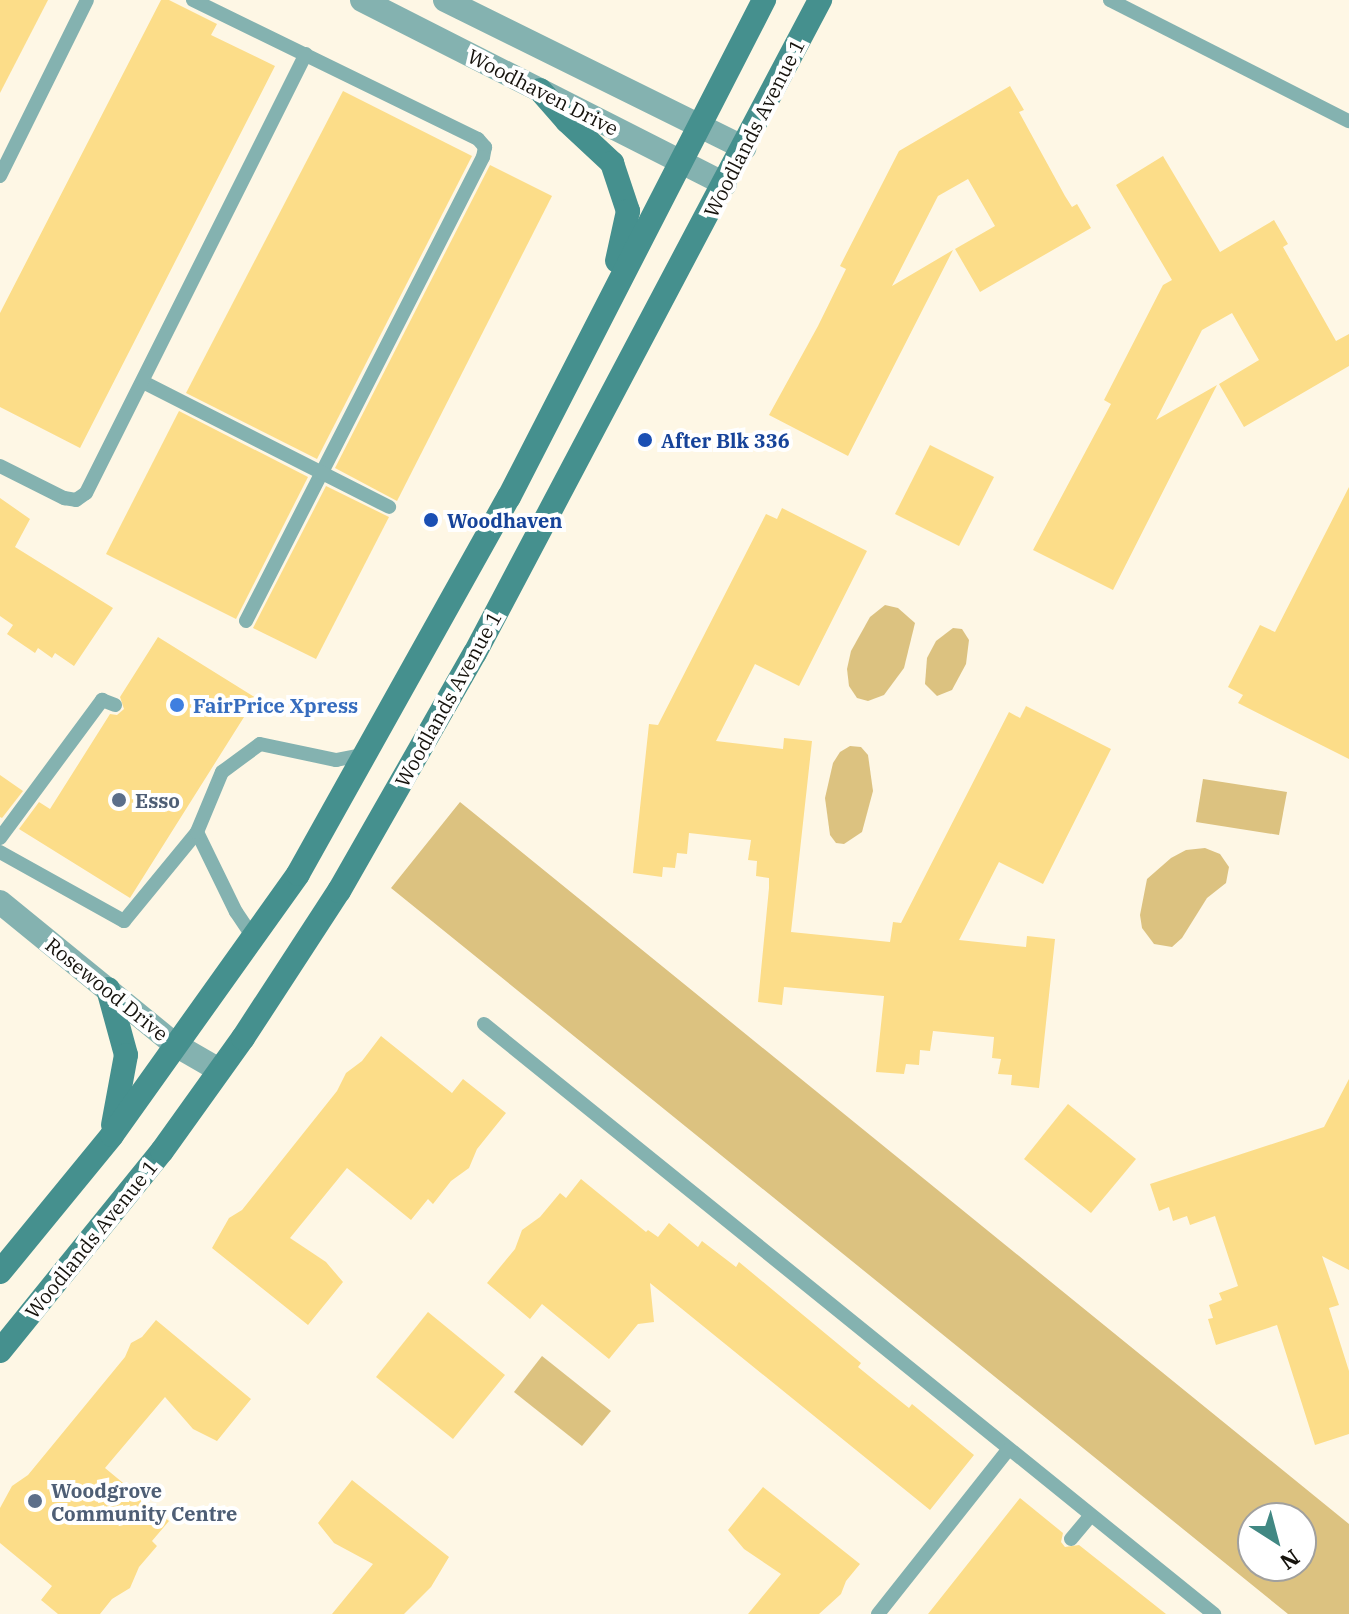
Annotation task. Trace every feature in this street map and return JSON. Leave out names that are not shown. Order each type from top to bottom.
[{"type":"main road","points":[[0,1272],[112,1135],[298,874],[509,497],[764,0]]},
{"type":"main road","name":"Woodlands Avenue 1","points":[[0,1351],[162,1151],[339,891],[468,666],[820,0]]},
{"type":"main road","points":[[540,90],[567,121],[612,163],[628,211],[616,262],[620,279]]},
{"type":"main road","points":[[108,989],[126,1055],[112,1135]]},
{"type":"street","name":"Woodhaven Drive","points":[[362,0],[725,184]]},
{"type":"street","name":"Woodhaven Drive","points":[[445,0],[744,148]]},
{"type":"street","name":"Rosewood Drive","points":[[0,902],[174,1044],[219,1070]]},
{"type":"lane","points":[[0,176],[87,0]]},
{"type":"lane","points":[[193,0],[478,139],[485,147],[483,157],[246,621]]},
{"type":"lane","points":[[1110,0],[1349,121]]},
{"type":"lane","points":[[0,466],[64,498],[76,500],[86,493],[306,54]]},
{"type":"lane","points":[[143,382],[389,507]]},
{"type":"lane","points":[[0,838],[102,700],[115,705]]},
{"type":"lane","points":[[0,852],[124,921],[197,832],[218,770],[260,744],[336,760],[366,754]]},
{"type":"lane","points":[[197,832],[236,912],[253,937]]},
{"type":"lane","points":[[484,1024],[1214,1614]]},
{"type":"lane","points":[[878,1614],[1008,1450]]},
{"type":"lane","points":[[1071,1539],[1090,1516]]},
{"type":"shaded area","points":[[885,605],[898,608],[915,623],[904,668],[884,695],[868,701],[857,698],[849,686],[847,669],[851,651],[870,617]]},
{"type":"shaded area","points":[[953,628],[962,629],[969,640],[966,664],[952,690],[937,696],[925,684],[927,658],[936,641]]},
{"type":"shaded area","points":[[850,746],[861,747],[868,755],[873,791],[862,832],[844,844],[836,843],[830,835],[825,798],[833,763],[840,752]]},
{"type":"shaded area","points":[[1203,779],[1287,792],[1279,835],[1196,822]]},
{"type":"shaded area","points":[[460,802],[1349,1524],[1349,1614],[1288,1614],[1248,1582],[1317,1582],[1317,1502],[1237,1502],[1237,1573],[391,888]]},
{"type":"shaded area","points":[[1205,848],[1220,854],[1229,867],[1226,883],[1207,898],[1182,938],[1172,947],[1154,944],[1142,928],[1140,915],[1147,879],[1171,858],[1186,850]]},
{"type":"shaded area","points":[[542,1356],[611,1411],[582,1446],[514,1392]]},
{"type":"building","points":[[0,0],[48,0],[0,93]]},
{"type":"building","points":[[161,0],[169,0],[217,24],[211,35],[275,66],[80,448],[0,407],[0,313]]},
{"type":"building","points":[[1010,86],[1024,110],[1019,112],[1065,196],[1072,207],[1077,204],[1091,228],[980,292],[955,249],[995,226],[968,179],[938,196],[892,286],[953,250],[848,456],[769,415],[818,326],[846,269],[840,266],[899,151]]},
{"type":"building","points":[[343,91],[472,156],[317,459],[186,393]]},
{"type":"building","points":[[1163,156],[1220,252],[1274,220],[1288,244],[1283,247],[1336,341],[1349,334],[1349,366],[1244,427],[1219,384],[1259,360],[1232,313],[1202,330],[1156,420],[1217,385],[1113,590],[1033,550],[1111,404],[1104,400],[1163,285],[1172,280],[1116,185]]},
{"type":"building","points":[[490,165],[552,196],[397,501],[335,468]]},
{"type":"building","points":[[179,411],[308,477],[236,619],[106,554]]},
{"type":"building","points":[[930,445],[994,477],[959,546],[895,514]]},
{"type":"building","points":[[326,486],[389,517],[316,659],[253,628]]},
{"type":"building","points":[[1349,487],[1349,759],[1238,703],[1243,695],[1228,687],[1260,625],[1275,632]]},
{"type":"building","points":[[0,498],[30,519],[15,547],[113,608],[74,666],[55,653],[52,658],[38,648],[35,653],[7,634],[13,625],[0,616]]},
{"type":"building","points":[[782,508],[867,551],[799,686],[755,664],[716,741],[783,749],[784,738],[812,741],[791,932],[890,942],[893,922],[901,923],[1009,712],[1020,718],[1026,706],[1111,749],[1043,884],[999,862],[959,940],[1026,947],[1027,936],[1055,939],[1039,1088],[1011,1085],[1012,1075],[998,1074],[1001,1059],[992,1058],[994,1037],[933,1031],[930,1051],[920,1050],[919,1065],[906,1064],[904,1074],[876,1072],[884,996],[784,987],[782,1005],[758,1002],[769,878],[756,876],[757,861],[748,860],[751,840],[689,833],[687,854],[677,853],[675,868],[663,867],[662,877],[633,873],[649,724],[658,725],[766,514],[777,519]]},
{"type":"building","points":[[158,637],[256,698],[130,898],[19,829],[39,802],[50,809],[110,714],[117,715],[124,709],[120,697]]},
{"type":"building","points":[[0,775],[23,791],[2,818],[0,817]]},
{"type":"building","points":[[381,1036],[452,1093],[463,1079],[506,1113],[477,1149],[469,1168],[451,1181],[433,1204],[428,1199],[411,1220],[347,1168],[290,1238],[326,1262],[343,1282],[308,1325],[212,1248],[229,1218],[242,1210],[337,1091],[346,1073],[362,1061]]},
{"type":"building","points":[[1349,1079],[1349,1270],[1322,1256],[1339,1305],[1329,1308],[1349,1371],[1349,1434],[1315,1445],[1277,1325],[1216,1345],[1208,1319],[1213,1318],[1209,1305],[1222,1300],[1219,1293],[1238,1286],[1215,1216],[1190,1225],[1187,1216],[1173,1221],[1169,1207],[1159,1211],[1150,1184],[1324,1127]]},
{"type":"building","points":[[1068,1104],[1136,1159],[1091,1213],[1024,1159]]},
{"type":"building","points":[[581,1179],[646,1232],[648,1230],[658,1237],[669,1223],[698,1247],[702,1241],[736,1267],[739,1262],[861,1363],[858,1367],[909,1408],[912,1404],[974,1455],[930,1510],[650,1283],[654,1322],[638,1324],[609,1359],[542,1304],[530,1319],[487,1283],[515,1249],[522,1230],[540,1217],[560,1193],[566,1198]]},
{"type":"building","points":[[428,1312],[505,1375],[453,1439],[376,1377]]},
{"type":"building","points":[[156,1320],[251,1399],[217,1441],[193,1429],[165,1397],[105,1468],[169,1521],[152,1541],[157,1546],[139,1567],[130,1588],[112,1599],[100,1614],[58,1614],[41,1600],[52,1586],[0,1543],[0,1508],[12,1486],[28,1475],[125,1357],[131,1343],[142,1337]]},
{"type":"building","points":[[352,1480],[449,1557],[431,1587],[404,1614],[332,1614],[373,1564],[334,1543],[318,1523]]},
{"type":"building","points":[[763,1487],[860,1564],[846,1581],[841,1594],[819,1614],[748,1614],[781,1574],[744,1549],[728,1530]]},
{"type":"building","points":[[1020,1498],[1063,1533],[1061,1542],[1065,1547],[1079,1545],[1166,1614],[928,1614]]},
{"type":"place","name":"After Blk 336","points":[[645,440]]},
{"type":"place","name":"Woodhaven","points":[[431,520]]},
{"type":"place","name":"FairPrice Xpress","points":[[177,705]]},
{"type":"place","name":"Esso","points":[[119,800]]},
{"type":"place","name":"Woodgrove Community Centre","points":[[35,1501]]}]
